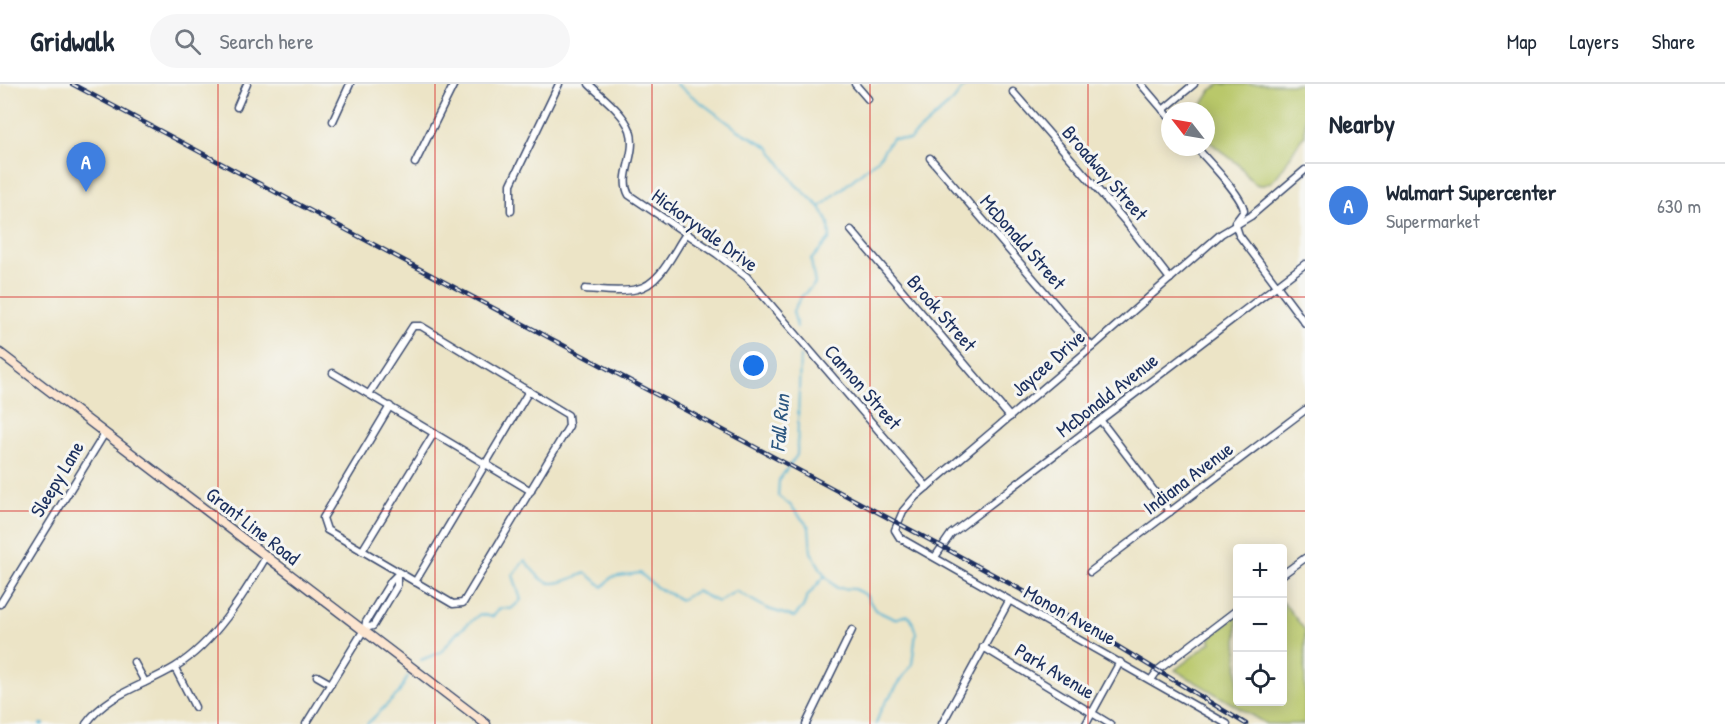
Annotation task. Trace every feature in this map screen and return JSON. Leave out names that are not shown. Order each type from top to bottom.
[{"type":"main road","name":"Grant Line Road","points":[[0,353],[486,724]]},
{"type":"street","points":[[237,107],[247,84]]},
{"type":"street","points":[[333,120],[350,84]]},
{"type":"street","points":[[415,163],[454,84]]},
{"type":"street","points":[[511,211],[511,184],[560,84]]},
{"type":"street","name":"Hickoryvale Drive","points":[[589,84],[619,114],[628,127],[632,141],[632,156],[624,183],[629,195],[737,268],[774,309]]},
{"type":"street","points":[[855,84],[868,99]]},
{"type":"street","points":[[1141,84],[1161,108]]},
{"type":"street","points":[[1173,102],[1194,84]]},
{"type":"street","name":"Broadway Street","points":[[1012,92],[1125,222],[1170,279]]},
{"type":"street","points":[[1204,156],[1243,206],[1244,211],[1235,224],[1239,235],[1305,323]]},
{"type":"street","name":"McDonald Street","points":[[930,158],[1092,348]]},
{"type":"street","name":"Jaycee Drive","points":[[897,536],[895,530],[903,511],[927,487],[1235,224],[1251,216],[1305,170]]},
{"type":"street","name":"Brook Street","points":[[851,230],[1010,417]]},
{"type":"street","points":[[585,289],[631,290],[644,287],[655,279],[686,234]]},
{"type":"street","name":"McDonald Avenue","points":[[935,557],[951,534],[1305,264]]},
{"type":"street","name":"Cannon Street","points":[[774,309],[927,487]]},
{"type":"street","points":[[369,394],[412,326],[421,326],[568,415],[569,426],[463,603],[453,604],[415,582],[398,576],[327,530],[323,518],[390,406]]},
{"type":"street","points":[[333,373],[531,490]]},
{"type":"street","points":[[415,582],[528,391]]},
{"type":"street","name":"Indiana Avenue","points":[[1090,572],[1305,410]]},
{"type":"street","points":[[1101,421],[1170,512]]},
{"type":"street","name":"Sleepy Lane","points":[[0,604],[105,433]]},
{"type":"street","points":[[362,551],[434,433]]},
{"type":"street","name":"Monon Avenue","points":[[897,536],[1227,724]]},
{"type":"street","points":[[86,724],[103,705],[119,694],[175,668],[200,649],[215,634],[266,557]]},
{"type":"street","points":[[1287,571],[1305,558]]},
{"type":"street","points":[[306,724],[391,581],[398,576]]},
{"type":"street","points":[[942,724],[1009,601]]},
{"type":"street","points":[[1151,680],[1158,670],[1233,613]]},
{"type":"street","points":[[806,724],[852,630]]},
{"type":"street","name":"Park Avenue","points":[[983,647],[1110,724]]},
{"type":"street","points":[[134,662],[145,682]]},
{"type":"street","points":[[1086,724],[1120,662]]},
{"type":"street","points":[[175,668],[195,707]]},
{"type":"street","points":[[317,676],[331,684]]},
{"type":"green space","points":[[1221,84],[1305,84],[1305,135],[1277,177],[1270,183],[1262,185],[1254,183],[1239,165],[1215,147],[1215,102],[1203,102],[1211,90]]},
{"type":"green space","points":[[1287,607],[1305,630],[1305,724],[1266,724],[1236,706],[1287,706]]},
{"type":"green space","points":[[1233,618],[1233,704],[1175,670],[1211,642],[1209,639]]},
{"type":"waterway","name":"Fall Run","points":[[676,84],[738,130],[769,147],[795,184],[820,207],[829,223],[830,238],[811,260],[815,284],[801,297],[793,311],[797,327]]},
{"type":"waterway","points":[[820,207],[879,158],[892,138],[909,140],[953,101],[966,84]]},
{"type":"waterway","name":"Fall Run","points":[[800,356],[797,455],[779,480],[778,496],[790,505],[809,527],[811,552],[825,576],[837,588],[854,589],[866,595],[875,610],[894,619],[907,615],[911,618],[916,633],[912,664],[881,709],[876,724]]},
{"type":"waterway","points":[[421,660],[441,652],[457,633],[480,614],[492,617],[500,608],[511,609],[521,600],[513,575],[525,560],[539,577],[551,583],[566,581],[586,573],[603,587],[612,577],[640,573],[656,587],[681,600],[696,591],[718,602],[736,591],[768,609],[794,617],[803,607],[808,595],[825,576]]},
{"type":"waterway","points":[[367,724],[399,693],[408,676]]},
{"type":"railway","points":[[72,84],[941,546],[1051,606],[1246,724]]},
{"type":"place","name":"Walmart Supercenter","points":[[86,192]]}]
